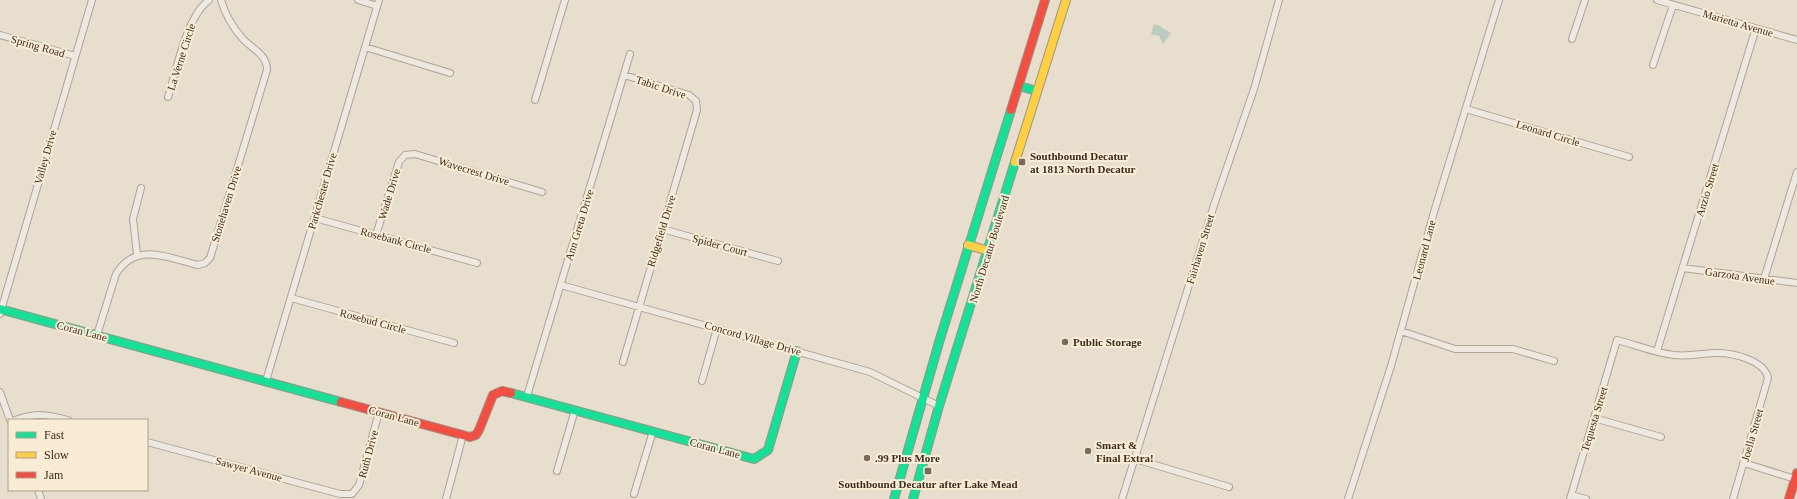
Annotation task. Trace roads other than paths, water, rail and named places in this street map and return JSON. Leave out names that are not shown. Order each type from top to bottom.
[{"type":"main road","name":"North Decatur Boulevard","points":[[894,499],[968,245],[1045,0]]},
{"type":"main road","name":"North Decatur Boulevard","points":[[913,499],[939,406],[989,251],[1066,0]]},
{"type":"main road","points":[[1018,86],[1037,91]]},
{"type":"main road","points":[[968,245],[989,251]]},
{"type":"main road","name":"Coran Lane","points":[[0,310],[470,437],[476,436],[482,426],[493,395],[503,391],[527,396],[754,458],[762,456],[768,450],[797,351]]},
{"type":"main road","points":[[1789,499],[1796,476]]},
{"type":"street","name":"Valley Drive","points":[[0,310],[92,0]]},
{"type":"street","name":"La Verne Circle","points":[[168,97],[192,21],[203,5],[209,0]]},
{"type":"street","name":"Stonehaven Drive","points":[[137,254],[148,253],[198,265],[205,263],[210,258],[267,70],[267,64],[263,57],[243,40],[235,29],[221,0]]},
{"type":"street","points":[[358,0],[378,3]]},
{"type":"street","points":[[535,100],[565,0]]},
{"type":"street","name":"Fairhaven Street","points":[[1122,499],[1215,202],[1254,89],[1279,0]]},
{"type":"street","name":"Leonard Lane","points":[[1348,499],[1401,331],[1434,212],[1499,0]]},
{"type":"street","points":[[1572,39],[1585,0]]},
{"type":"street","name":"Marietta Avenue","points":[[1657,0],[1797,40]]},
{"type":"street","name":"Parkchester Drive","points":[[266,381],[378,3]]},
{"type":"street","points":[[1653,65],[1673,5]]},
{"type":"street","name":"Anzio Street","points":[[1657,351],[1756,28]]},
{"type":"street","name":"Spring Road","points":[[0,35],[75,56]]},
{"type":"street","points":[[365,47],[450,73]]},
{"type":"street","name":"Ann Greta Drive","points":[[527,396],[630,54]]},
{"type":"street","name":"Tabic Drive","points":[[624,75],[689,95],[696,101]]},
{"type":"street","name":"Ridgefield Drive","points":[[623,362],[638,306],[697,110],[696,101]]},
{"type":"street","name":"Leonard Circle","points":[[1466,109],[1629,157]]},
{"type":"street","name":"Wavecrest Drive","points":[[405,155],[415,154],[542,192]]},
{"type":"street","name":"Wade Drive","points":[[376,235],[399,162],[405,155]]},
{"type":"street","points":[[1764,279],[1795,187],[1797,172]]},
{"type":"street","points":[[97,335],[116,274],[121,264],[137,254],[133,219],[141,188]]},
{"type":"street","name":"Rosebank Circle","points":[[314,218],[478,263]]},
{"type":"street","name":"Spider Court","points":[[662,229],[778,261]]},
{"type":"street","name":"Garzota Avenue","points":[[1683,268],[1797,284]]},
{"type":"street","name":"Concord Village Drive","points":[[561,285],[870,372],[939,406]]},
{"type":"street","name":"Rosebud Circle","points":[[291,298],[454,344]]},
{"type":"street","points":[[702,381],[717,328]]},
{"type":"street","points":[[1401,331],[1454,349],[1513,349],[1554,361]]},
{"type":"street","name":"Tequesta Street","points":[[1571,497],[1618,340],[1657,351]]},
{"type":"street","name":"Joella Street","points":[[1657,351],[1672,355],[1690,357],[1716,353],[1727,354],[1755,362],[1767,372],[1768,378],[1733,499]]},
{"type":"street","points":[[0,392],[10,419]]},
{"type":"street","points":[[557,471],[575,410]]},
{"type":"street","name":"Ruth Drive","points":[[352,494],[359,485],[379,412]]},
{"type":"street","points":[[18,419],[35,414],[46,414],[64,419]]},
{"type":"street","points":[[1594,418],[1662,437]]},
{"type":"street","points":[[634,494],[653,431]]},
{"type":"street","points":[[446,499],[463,435]]},
{"type":"street","name":"Sawyer Avenue","points":[[148,442],[340,494],[352,494]]},
{"type":"street","points":[[1135,459],[1229,487]]},
{"type":"street","points":[[1744,463],[1796,476]]},
{"type":"street","points":[[1571,497],[1586,499]]},
{"type":"place","name":"Southbound Decatur at 1813 North Decatur","points":[[1022,162]]},
{"type":"place","name":"Public Storage","points":[[1065,342]]},
{"type":"place","name":"Smart & Final Extra!","points":[[1088,451]]},
{"type":"place","name":".99 Plus More","points":[[867,458]]},
{"type":"place","name":"Southbound Decatur after Lake Mead","points":[[928,471]]}]
